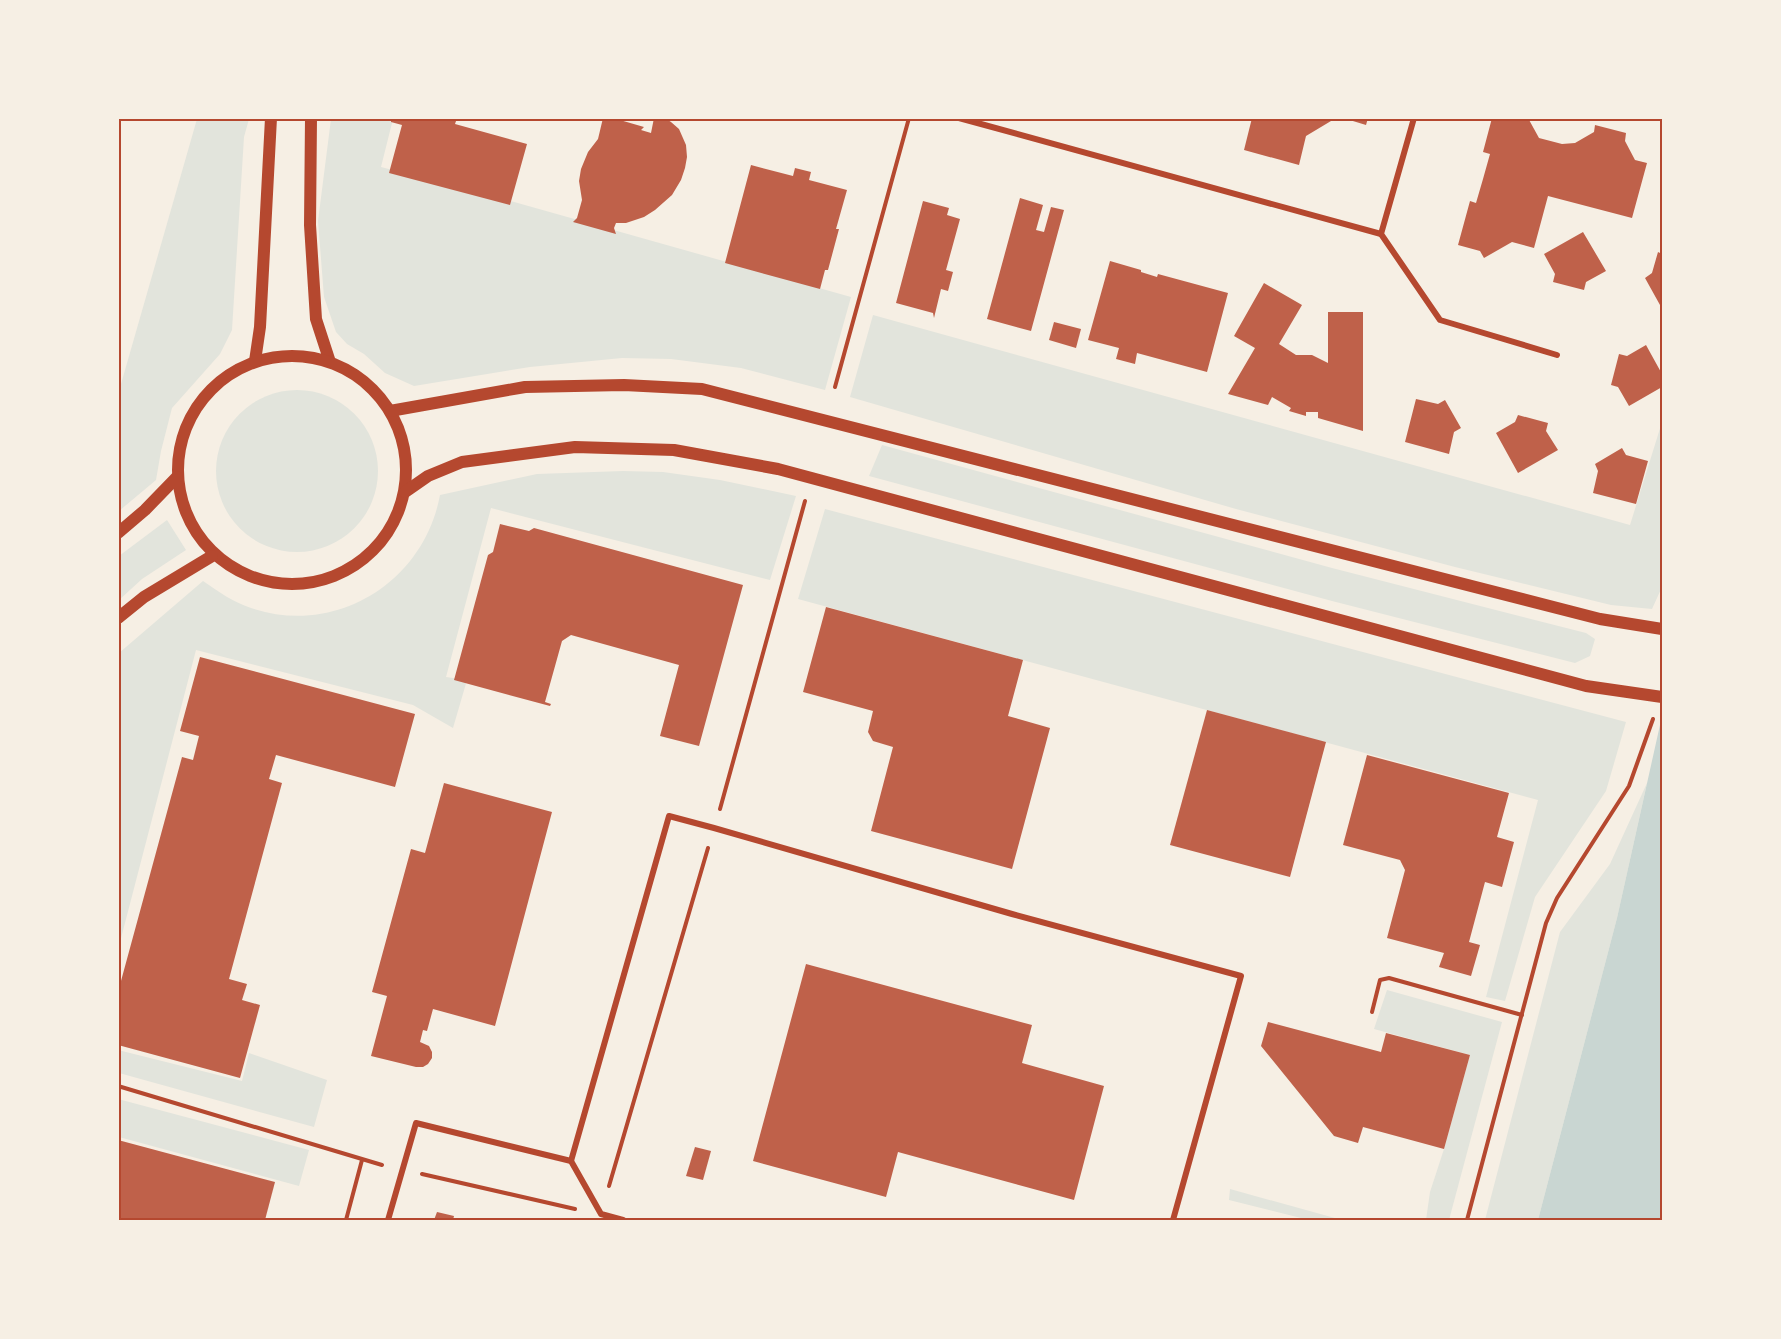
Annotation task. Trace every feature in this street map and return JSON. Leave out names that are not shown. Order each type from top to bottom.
[{"type":"main road","points":[[255,362],[260,327],[271,118]]},
{"type":"main road","points":[[311,118],[310,225],[316,319],[330,362]]},
{"type":"main road","points":[[293,355],[330,362],[346,369],[371,387],[390,411],[399,429],[406,455],[405,492],[383,540],[348,570],[311,584],[277,584],[251,578],[212,555],[197,536],[186,513],[177,477],[188,423],[205,396],[225,377],[255,362],[293,355]]},
{"type":"main road","points":[[390,411],[525,387],[624,385],[702,389],[1600,619],[1662,629]]},
{"type":"main road","points":[[405,492],[428,476],[462,462],[575,447],[674,450],[777,469],[1586,686],[1662,697]]},
{"type":"main road","points":[[118,532],[145,510],[177,477]]},
{"type":"main road","points":[[118,618],[144,597],[212,555]]},
{"type":"street","points":[[959,118],[1381,234],[1440,320],[1557,355]]},
{"type":"street","points":[[1381,234],[1414,118]]},
{"type":"street","points":[[623,1221],[601,1214],[571,1161],[669,816],[1012,914],[1241,976],[1173,1221]]},
{"type":"street","points":[[388,1221],[416,1124],[571,1161]]},
{"type":"path","points":[[835,387],[909,118]]},
{"type":"path","points":[[118,1086],[363,1160],[601,1214],[714,828],[806,497]]},
{"type":"path","points":[[1467,1221],[1546,923],[1557,898],[1629,786],[1654,716]]},
{"type":"path","points":[[1372,1012],[1380,980],[1389,978],[1522,1015]]},
{"type":"path","points":[[346,1221],[363,1160]]},
{"type":"shaded area","points":[[197,119],[249,119],[244,137],[232,330],[220,354],[172,408],[156,480],[119,511],[119,391]]},
{"type":"shaded area","points":[[331,119],[393,119],[381,167],[851,297],[825,390],[741,368],[671,359],[622,358],[530,367],[414,386],[385,373],[364,354],[347,344],[336,332],[324,297],[318,221]]},
{"type":"shaded area","points":[[873,315],[1630,525],[1662,422],[1662,587],[1652,609],[1611,605],[1455,567],[1236,509],[850,397]]},
{"type":"shaded area","points":[[297,390],[328,396],[354,414],[372,440],[378,471],[372,502],[354,528],[328,546],[297,552],[266,546],[240,528],[222,502],[216,471],[222,440],[240,414],[266,396]]},
{"type":"shaded area","points":[[882,445],[1332,568],[1586,633],[1595,639],[1590,656],[1575,663],[1332,601],[869,476]]},
{"type":"shaded area","points":[[663,472],[720,480],[796,496],[770,580],[491,508],[446,677],[467,680],[453,728],[413,705],[196,650],[119,946],[119,653],[203,581],[244,606],[283,615],[314,615],[344,608],[371,595],[396,577],[416,553],[431,526],[440,495],[537,474]]},
{"type":"shaded area","points":[[825,509],[1626,722],[1606,791],[1535,897],[1505,1001],[1486,997],[1538,800],[798,599]]},
{"type":"shaded area","points":[[167,520],[186,550],[142,579],[119,600],[119,556]]},
{"type":"shaded area","points":[[1662,716],[1662,1220],[1538,1220],[1617,918]]},
{"type":"shaded area","points":[[1647,783],[1617,918],[1538,1220],[1485,1220],[1560,932],[1610,864]]},
{"type":"shaded area","points":[[1387,990],[1502,1022],[1449,1220],[1426,1220],[1430,1192],[1470,1055],[1374,1029]]},
{"type":"shaded area","points":[[118,1050],[242,1081],[249,1053],[327,1080],[314,1127],[119,1073]]},
{"type":"shaded area","points":[[118,1099],[309,1150],[299,1186],[119,1137]]},
{"type":"shaded area","points":[[1230,1189],[1342,1220],[1309,1220],[1229,1200]]},
{"type":"building","points":[[391,118],[457,118],[455,124],[527,144],[510,205],[389,173],[402,125],[391,122]]},
{"type":"building","points":[[603,118],[613,118],[644,127],[641,130],[651,133],[654,118],[665,118],[679,129],[686,145],[685,168],[672,195],[644,217],[626,223],[616,223],[614,228],[616,234],[573,222],[577,218],[582,200],[579,181],[581,169],[588,152],[598,139]]},
{"type":"building","points":[[1252,118],[1336,118],[1306,136],[1299,165],[1244,150]]},
{"type":"building","points":[[1343,118],[1368,118],[1366,125]]},
{"type":"building","points":[[1492,118],[1528,118],[1539,138],[1562,144],[1575,143],[1594,132],[1595,125],[1626,133],[1625,141],[1635,160],[1647,163],[1632,218],[1548,196],[1534,248],[1512,242],[1484,258],[1480,251],[1458,245],[1470,201],[1476,203],[1490,154],[1483,152]]},
{"type":"building","points":[[751,165],[793,176],[795,168],[811,172],[809,180],[847,190],[828,270],[825,270],[820,289],[725,263]]},
{"type":"building","points":[[1020,198],[1043,205],[1036,230],[1044,232],[1051,207],[1064,210],[1031,331],[987,319]]},
{"type":"building","points":[[923,201],[949,208],[947,215],[960,219],[946,270],[953,272],[948,291],[941,289],[934,318],[933,313],[896,303]]},
{"type":"building","points":[[1583,232],[1606,271],[1586,282],[1584,290],[1553,282],[1555,274],[1544,254]]},
{"type":"building","points":[[1658,252],[1662,254],[1662,304],[1660,305],[1645,278],[1652,273]]},
{"type":"building","points":[[1110,261],[1157,277],[1158,274],[1228,293],[1207,372],[1137,353],[1135,364],[1116,359],[1119,348],[1088,340]]},
{"type":"building","points":[[1264,283],[1302,305],[1279,344],[1296,355],[1312,355],[1328,363],[1328,312],[1363,312],[1363,431],[1318,418],[1318,412],[1306,412],[1306,416],[1289,411],[1291,408],[1272,397],[1268,405],[1228,394],[1255,348],[1234,336]]},
{"type":"building","points":[[1054,322],[1081,329],[1076,348],[1049,340]]},
{"type":"building","points":[[1646,345],[1662,374],[1662,387],[1629,406],[1618,387],[1611,385],[1619,354],[1627,356]]},
{"type":"building","points":[[1416,399],[1438,404],[1445,400],[1461,428],[1454,432],[1449,454],[1405,442]]},
{"type":"building","points":[[1518,415],[1548,423],[1546,431],[1558,450],[1518,473],[1496,433],[1515,422]]},
{"type":"building","points":[[1622,448],[1626,455],[1648,461],[1636,504],[1593,493],[1598,471],[1595,464]]},
{"type":"building","points":[[500,524],[529,531],[534,528],[743,585],[699,746],[660,736],[679,665],[571,635],[562,641],[545,702],[551,704],[550,706],[454,680],[488,555],[493,552]]},
{"type":"building","points":[[826,607],[1023,660],[1008,716],[1050,728],[1012,869],[871,831],[893,747],[873,741],[868,732],[873,711],[803,692]]},
{"type":"building","points":[[200,657],[415,714],[395,787],[276,755],[269,779],[282,783],[229,979],[247,984],[242,1000],[260,1005],[240,1078],[118,1045],[118,992],[182,757],[193,760],[199,736],[180,731]]},
{"type":"building","points":[[1207,710],[1326,742],[1290,877],[1170,845]]},
{"type":"building","points":[[1367,755],[1509,793],[1497,837],[1514,842],[1502,887],[1485,882],[1469,942],[1480,945],[1471,976],[1439,967],[1444,953],[1387,938],[1405,870],[1400,860],[1343,845]]},
{"type":"building","points":[[444,783],[552,812],[495,1026],[433,1009],[427,1031],[423,1030],[420,1042],[429,1046],[432,1058],[423,1067],[416,1067],[371,1056],[387,996],[372,992],[411,849],[425,853]]},
{"type":"building","points":[[806,964],[1032,1025],[1022,1063],[1104,1086],[1074,1200],[898,1152],[886,1197],[753,1161]]},
{"type":"building","points":[[1268,1022],[1381,1052],[1386,1033],[1470,1055],[1444,1149],[1363,1127],[1358,1143],[1334,1136],[1261,1046]]},
{"type":"building","points":[[118,1140],[275,1182],[265,1220],[118,1220]]},
{"type":"building","points":[[695,1147],[711,1151],[703,1180],[686,1176]]},
{"type":"building","points":[[437,1212],[454,1216],[453,1220],[434,1220]]}]
